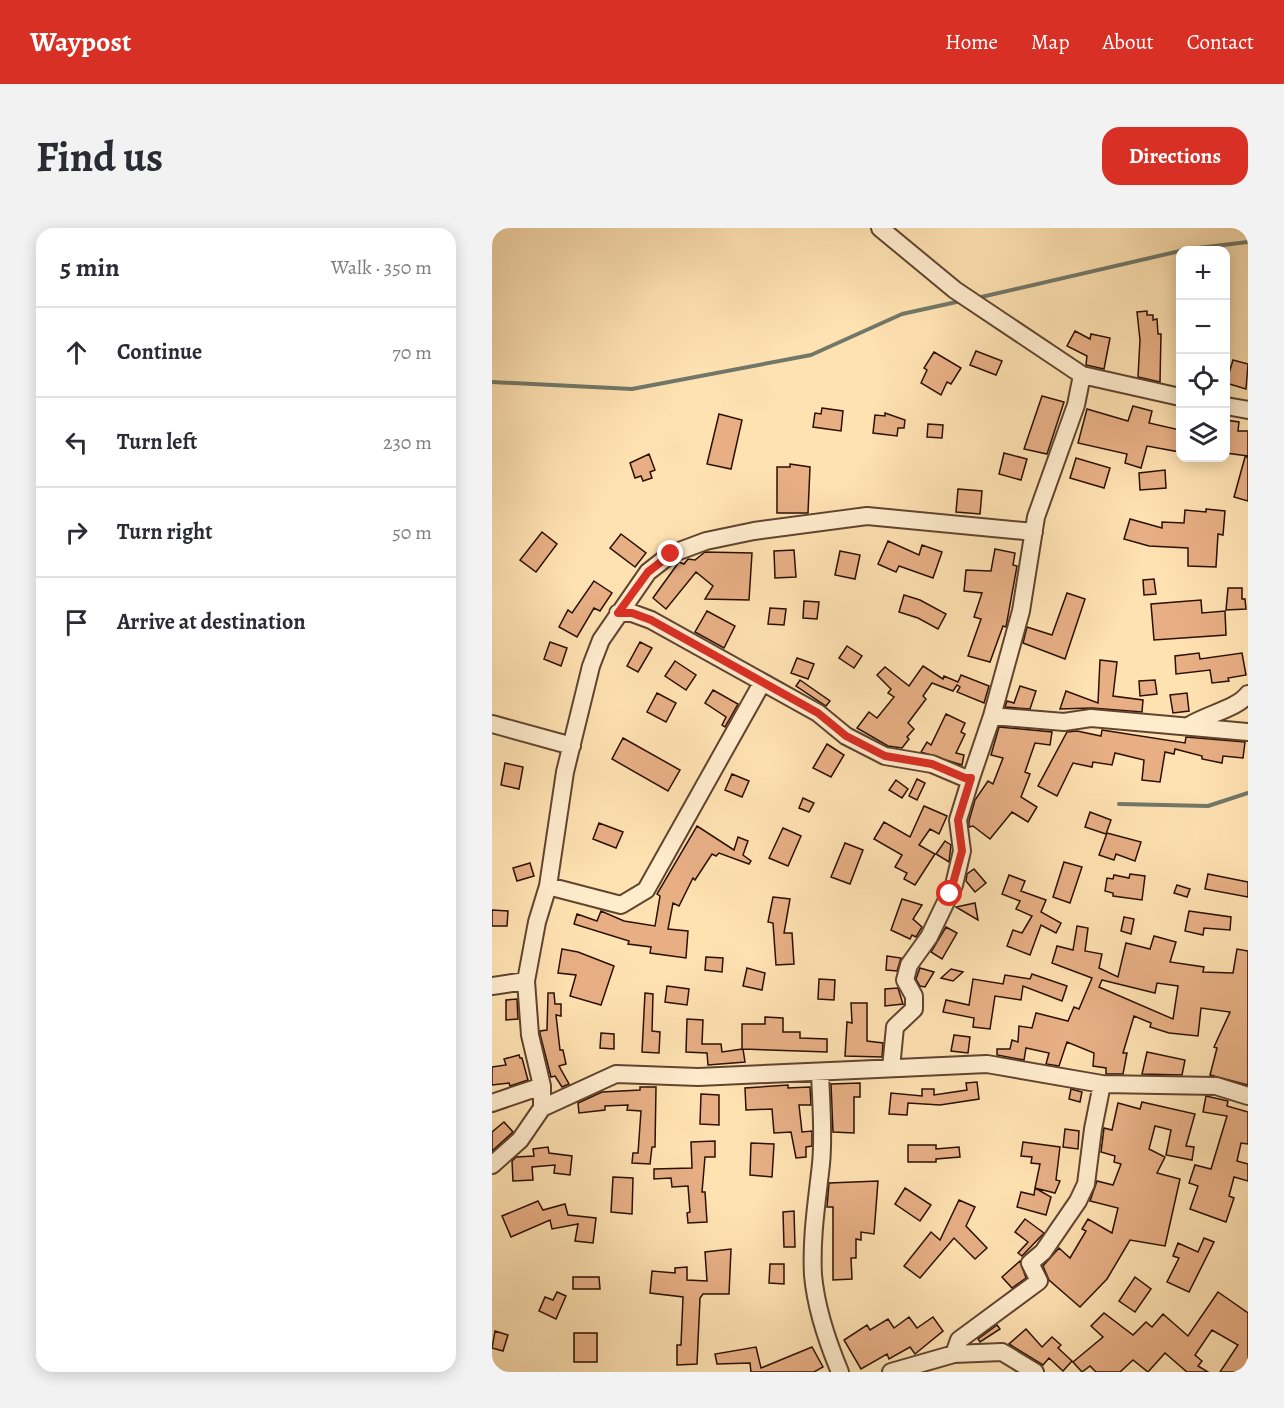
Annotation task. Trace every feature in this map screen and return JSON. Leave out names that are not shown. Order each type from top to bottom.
[{"type":"street","points":[[880,228],[955,290],[1082,375],[1176,396]]},
{"type":"street","points":[[891,1068],[895,1027],[914,1009],[915,996],[905,980],[909,964],[929,937],[954,885],[962,851],[958,820],[992,716],[1021,611],[1036,517],[1076,405],[1082,375]]},
{"type":"street","points":[[1230,407],[1248,410]]},
{"type":"street","points":[[543,1108],[542,1086],[530,1035],[526,981],[537,922],[548,886],[566,772],[591,666],[601,640],[648,572],[671,554],[706,541],[754,531],[867,516],[1034,532]]},
{"type":"street","points":[[618,613],[632,613],[651,620],[818,713],[846,736],[885,756],[932,764],[965,778],[971,778]]},
{"type":"street","points":[[548,886],[621,905],[646,890],[762,683]]},
{"type":"street","points":[[1191,725],[1217,710],[1235,705],[1248,694]]},
{"type":"street","points":[[992,716],[1064,722],[1091,718],[1191,725],[1248,732]]},
{"type":"street","points":[[492,724],[572,746]]},
{"type":"street","points":[[492,986],[526,981]]},
{"type":"street","points":[[492,1165],[520,1140],[543,1108],[616,1074],[698,1077],[987,1064],[1102,1084],[1216,1086],[1248,1096]]},
{"type":"street","points":[[820,1072],[822,1162],[814,1211],[813,1274],[827,1341],[840,1372]]},
{"type":"street","points":[[954,1354],[959,1340],[1039,1281],[1030,1263],[1043,1252],[1078,1201],[1086,1184],[1102,1084]]},
{"type":"street","points":[[492,1103],[542,1086]]},
{"type":"street","points":[[891,1372],[954,1354],[1002,1352],[1035,1372]]},
{"type":"building","points":[[1147,311],[1147,315],[1153,315],[1153,320],[1157,319],[1158,334],[1161,334],[1160,382],[1138,377],[1140,340],[1137,312]]},
{"type":"building","points":[[1075,331],[1090,339],[1091,334],[1110,338],[1104,369],[1086,365],[1087,356],[1067,346]]},
{"type":"building","points":[[976,351],[1002,361],[996,375],[970,365]]},
{"type":"building","points":[[934,352],[961,368],[951,384],[947,382],[941,395],[921,383],[927,370],[924,368]]},
{"type":"building","points":[[1233,360],[1248,364],[1246,389],[1230,384]]},
{"type":"building","points":[[1042,396],[1064,402],[1047,454],[1024,449]]},
{"type":"building","points":[[1133,406],[1152,411],[1149,423],[1176,429],[1176,451],[1147,446],[1141,468],[1125,463],[1127,454],[1078,443],[1087,409],[1128,421]]},
{"type":"building","points":[[822,408],[843,411],[841,431],[813,427],[815,413],[821,414]]},
{"type":"building","points":[[885,413],[905,420],[904,428],[898,428],[897,436],[873,433],[875,415],[885,416]]},
{"type":"building","points":[[719,414],[742,420],[731,469],[707,464]]},
{"type":"building","points":[[1230,421],[1239,422],[1238,431],[1248,431],[1248,456],[1230,454]]},
{"type":"building","points":[[928,424],[943,425],[942,438],[927,437]]},
{"type":"building","points":[[1004,453],[1027,459],[1021,480],[999,474]]},
{"type":"building","points":[[649,454],[655,470],[650,472],[652,478],[643,481],[641,476],[635,478],[630,463]]},
{"type":"building","points":[[1245,457],[1248,457],[1248,501],[1234,497]]},
{"type":"building","points":[[1076,458],[1110,468],[1104,488],[1070,478]]},
{"type":"building","points":[[790,464],[810,467],[808,513],[777,513],[777,467],[790,467]]},
{"type":"building","points":[[1165,470],[1166,488],[1140,490],[1139,473]]},
{"type":"building","points":[[958,489],[982,491],[980,514],[956,512]]},
{"type":"building","points":[[1206,509],[1225,511],[1223,535],[1218,534],[1216,567],[1188,566],[1188,548],[1149,546],[1124,539],[1130,519],[1162,528],[1162,522],[1184,523],[1185,510],[1206,512]]},
{"type":"building","points":[[542,532],[557,544],[536,572],[520,560]]},
{"type":"building","points":[[621,534],[646,553],[635,567],[610,548]]},
{"type":"building","points":[[888,541],[919,555],[922,545],[942,552],[933,578],[899,566],[896,572],[878,564]]},
{"type":"building","points":[[995,549],[1015,553],[1013,565],[1017,566],[1006,627],[1003,626],[990,662],[968,656],[981,619],[974,617],[982,593],[964,591],[966,570],[991,571]]},
{"type":"building","points":[[794,550],[796,577],[775,578],[774,551]]},
{"type":"building","points":[[840,551],[860,555],[855,579],[835,575]]},
{"type":"building","points":[[705,552],[752,553],[749,600],[705,599],[713,586],[696,572],[666,609],[653,598],[679,562],[684,564],[688,559],[695,560]]},
{"type":"building","points":[[1154,579],[1156,594],[1144,595],[1143,580]]},
{"type":"building","points":[[594,581],[612,593],[600,611],[594,608],[577,637],[559,627],[568,610],[572,613]]},
{"type":"building","points":[[1228,588],[1242,588],[1242,599],[1245,599],[1246,609],[1226,610]]},
{"type":"building","points":[[1067,593],[1085,599],[1065,659],[1023,643],[1027,627],[1052,635]]},
{"type":"building","points":[[904,595],[920,600],[946,614],[938,629],[918,618],[899,612]]},
{"type":"building","points":[[1201,600],[1202,613],[1225,611],[1226,635],[1154,640],[1151,604]]},
{"type":"building","points":[[804,601],[819,602],[817,619],[803,618]]},
{"type":"building","points":[[770,608],[786,609],[784,625],[768,624]]},
{"type":"building","points":[[707,611],[735,626],[724,648],[695,632]]},
{"type":"building","points":[[550,642],[567,648],[561,666],[544,659]]},
{"type":"building","points":[[640,642],[652,648],[638,672],[627,666]]},
{"type":"building","points":[[847,646],[862,656],[854,668],[839,658]]},
{"type":"building","points":[[1199,653],[1200,659],[1242,653],[1246,675],[1228,678],[1229,681],[1212,683],[1210,670],[1176,674],[1175,656]]},
{"type":"building","points":[[797,658],[814,664],[808,679],[791,673]]},
{"type":"building","points":[[1100,660],[1117,662],[1113,696],[1143,700],[1142,712],[1092,708],[1060,709],[1066,691],[1098,703]]},
{"type":"building","points":[[675,661],[696,675],[686,690],[665,676]]},
{"type":"building","points":[[923,666],[943,679],[944,676],[958,682],[961,675],[989,686],[984,703],[957,692],[960,687],[957,685],[953,691],[932,683],[923,696],[926,699],[908,723],[914,729],[902,748],[888,746],[857,728],[869,712],[877,718],[894,697],[888,693],[891,689],[877,675],[885,667],[909,686]]},
{"type":"building","points":[[800,680],[830,701],[826,706],[796,686]]},
{"type":"building","points":[[1155,680],[1157,694],[1140,696],[1139,681]]},
{"type":"building","points":[[1020,686],[1036,691],[1030,709],[1005,707],[1007,701],[1014,703]]},
{"type":"building","points":[[713,690],[738,704],[725,727],[722,725],[726,717],[705,703]]},
{"type":"building","points":[[657,693],[676,703],[666,722],[647,712]]},
{"type":"building","points":[[1187,693],[1189,711],[1173,713],[1170,695]]},
{"type":"building","points":[[946,714],[965,723],[961,732],[965,734],[956,753],[964,755],[962,765],[921,752],[927,742],[931,745]]},
{"type":"building","points":[[999,727],[1052,732],[1050,745],[1035,743],[1025,772],[1030,774],[1021,797],[1037,807],[1028,822],[1012,812],[990,839],[973,826],[969,827],[969,821],[975,800],[988,781],[993,784],[1003,758],[991,755]]},
{"type":"building","points":[[1102,730],[1185,743],[1186,737],[1245,742],[1243,758],[1223,756],[1222,763],[1202,759],[1202,756],[1175,749],[1174,754],[1165,752],[1160,782],[1142,780],[1144,760],[1115,753],[1112,765],[1093,762],[1092,767],[1073,763],[1057,796],[1038,786],[1067,732],[1077,731],[1101,736]]},
{"type":"building","points":[[623,738],[680,770],[668,791],[612,759]]},
{"type":"building","points":[[827,744],[844,755],[831,777],[813,768]]},
{"type":"building","points":[[505,763],[523,767],[519,789],[501,785]]},
{"type":"building","points":[[732,774],[749,781],[742,797],[725,790]]},
{"type":"building","points":[[917,779],[925,783],[917,800],[909,796]]},
{"type":"building","points":[[896,780],[908,789],[902,798],[889,790]]},
{"type":"building","points":[[803,798],[814,803],[809,812],[799,808]]},
{"type":"building","points":[[924,806],[947,816],[939,834],[930,829],[919,845],[935,854],[915,885],[904,879],[907,873],[895,867],[902,855],[874,839],[884,822],[910,837]]},
{"type":"building","points":[[1090,812],[1111,820],[1106,834],[1085,827]]},
{"type":"building","points":[[599,823],[623,832],[616,848],[593,839]]},
{"type":"building","points":[[697,826],[734,850],[738,837],[748,841],[743,855],[751,861],[749,864],[719,853],[716,856],[712,854],[695,880],[693,878],[679,906],[673,903],[668,929],[688,931],[686,958],[650,953],[651,947],[628,944],[629,941],[574,924],[577,914],[597,921],[601,911],[624,921],[655,926],[660,896],[657,894]]},
{"type":"building","points":[[783,828],[801,836],[788,866],[769,858]]},
{"type":"building","points":[[1107,833],[1141,842],[1135,861],[1116,854],[1114,860],[1099,855]]},
{"type":"building","points":[[945,841],[951,845],[949,862],[936,854]]},
{"type":"building","points":[[845,843],[863,850],[850,884],[831,877]]},
{"type":"building","points":[[1064,862],[1082,867],[1070,903],[1053,897]]},
{"type":"building","points":[[530,863],[534,876],[517,881],[513,868]]},
{"type":"building","points":[[974,869],[986,883],[975,892],[966,881],[967,874]]},
{"type":"building","points":[[1130,874],[1145,876],[1142,900],[1113,896],[1113,893],[1105,891],[1107,878],[1113,879],[1114,875],[1129,878]]},
{"type":"building","points":[[1208,874],[1248,882],[1248,897],[1205,889]]},
{"type":"building","points":[[1009,875],[1025,881],[1021,891],[1046,900],[1041,912],[1061,923],[1056,933],[1041,925],[1030,955],[1007,946],[1013,930],[1022,933],[1032,916],[1016,909],[1020,901],[1002,894]]},
{"type":"building","points":[[1177,885],[1190,889],[1187,897],[1174,893]]},
{"type":"building","points":[[773,897],[790,899],[784,933],[792,933],[794,964],[776,965],[773,923],[768,922]]},
{"type":"building","points":[[902,899],[922,905],[913,919],[922,927],[916,937],[912,935],[910,939],[891,930]]},
{"type":"building","points":[[975,903],[978,920],[956,907]]},
{"type":"building","points":[[492,910],[508,911],[507,926],[492,926]]},
{"type":"building","points":[[1189,911],[1231,917],[1230,930],[1204,928],[1203,935],[1185,931]]},
{"type":"building","points":[[1124,917],[1134,919],[1131,934],[1121,931]]},
{"type":"building","points":[[1077,926],[1088,928],[1085,951],[1102,954],[1099,968],[1118,977],[1126,943],[1150,949],[1154,936],[1176,942],[1170,962],[1204,967],[1203,972],[1233,973],[1237,949],[1248,951],[1248,1085],[1210,1075],[1217,1048],[1214,1047],[1230,1012],[1201,1008],[1198,1036],[1169,1033],[1150,1027],[1151,1023],[1134,1016],[1123,1053],[1127,1053],[1123,1074],[1106,1074],[1106,1068],[1093,1066],[1094,1053],[1067,1042],[1059,1066],[1046,1064],[1049,1053],[1026,1048],[1024,1060],[997,1055],[997,1049],[1010,1049],[1012,1040],[1018,1042],[1019,1026],[1032,1028],[1036,1013],[1068,1021],[1074,1007],[1079,1009],[1092,978],[1052,963],[1057,946],[1073,950]],"holes":[[[1102,980],[1155,993],[1157,983],[1178,986],[1173,1019],[1099,987]]]},
{"type":"building","points":[[946,927],[957,933],[942,959],[931,952]]},
{"type":"building","points":[[562,949],[578,952],[614,966],[601,1005],[570,996],[576,975],[558,973]]},
{"type":"building","points":[[887,956],[901,958],[897,971],[886,970]]},
{"type":"building","points":[[706,957],[723,958],[722,972],[705,970]]},
{"type":"building","points":[[747,968],[765,973],[762,990],[743,986]]},
{"type":"building","points":[[920,968],[934,972],[925,987],[920,986],[916,979]]},
{"type":"building","points":[[951,969],[963,972],[953,981],[941,978]]},
{"type":"building","points":[[1032,974],[1067,986],[1062,1001],[1023,986],[1021,1000],[995,996],[990,1029],[973,1027],[974,1018],[943,1012],[946,1000],[969,1005],[973,979],[1003,984],[1005,975],[1030,979]]},
{"type":"building","points":[[819,979],[835,980],[834,1000],[818,999]]},
{"type":"building","points":[[667,986],[689,989],[687,1005],[665,1002]]},
{"type":"building","points":[[898,988],[903,1004],[885,1006],[885,989]]},
{"type":"building","points":[[548,993],[554,993],[555,1004],[561,1004],[561,1016],[556,1015],[560,1050],[563,1050],[566,1064],[559,1066],[569,1084],[562,1087],[555,1076],[551,1077],[540,1034],[540,1031],[547,1030]]},
{"type":"building","points":[[645,993],[653,994],[652,1031],[660,1032],[659,1053],[642,1052]]},
{"type":"building","points":[[517,999],[518,1019],[506,1020],[506,1000]]},
{"type":"building","points":[[851,1003],[867,1003],[867,1041],[883,1043],[882,1057],[845,1056],[847,1022],[852,1023]]},
{"type":"building","points":[[765,1017],[783,1018],[783,1032],[800,1032],[800,1038],[827,1039],[827,1052],[743,1049],[745,1062],[708,1065],[707,1053],[686,1052],[687,1019],[703,1020],[702,1044],[721,1044],[722,1052],[742,1049],[742,1024],[765,1024]]},
{"type":"building","points":[[601,1033],[614,1034],[614,1049],[600,1048]]},
{"type":"building","points":[[954,1035],[970,1037],[968,1053],[951,1051]]},
{"type":"building","points":[[1147,1052],[1185,1060],[1182,1075],[1142,1074]]},
{"type":"building","points":[[519,1055],[522,1058],[528,1080],[510,1086],[509,1083],[492,1085],[492,1067],[506,1065],[504,1059]]},
{"type":"building","points":[[977,1082],[979,1099],[940,1105],[908,1103],[907,1115],[889,1114],[891,1093],[922,1096],[922,1089],[934,1089],[934,1095],[967,1090],[966,1083]]},
{"type":"building","points":[[860,1083],[860,1097],[854,1097],[854,1133],[833,1132],[831,1084]]},
{"type":"building","points":[[788,1085],[788,1088],[810,1087],[811,1105],[799,1105],[802,1132],[812,1131],[812,1146],[806,1147],[806,1157],[796,1158],[791,1132],[774,1133],[772,1109],[746,1110],[745,1088]]},
{"type":"building","points":[[640,1087],[656,1087],[655,1147],[652,1147],[650,1164],[632,1163],[633,1153],[638,1153],[641,1111],[627,1110],[628,1105],[605,1106],[605,1110],[579,1113],[578,1103],[602,1092],[640,1090]]},
{"type":"building","points":[[1071,1089],[1082,1092],[1080,1102],[1069,1099]]},
{"type":"building","points":[[701,1094],[719,1095],[719,1125],[700,1124]]},
{"type":"building","points":[[1206,1096],[1228,1101],[1227,1106],[1248,1112],[1248,1144],[1241,1143],[1237,1161],[1248,1164],[1248,1181],[1234,1177],[1229,1196],[1234,1198],[1226,1222],[1190,1209],[1198,1186],[1189,1183],[1195,1165],[1211,1169],[1227,1116],[1203,1112]]},
{"type":"building","points":[[1142,1102],[1195,1114],[1186,1146],[1194,1147],[1192,1160],[1166,1155],[1171,1130],[1155,1126],[1149,1149],[1165,1157],[1157,1173],[1180,1179],[1165,1246],[1130,1240],[1107,1279],[1080,1307],[1049,1280],[1043,1266],[1059,1248],[1070,1258],[1086,1231],[1082,1229],[1088,1219],[1112,1233],[1118,1208],[1090,1201],[1097,1181],[1113,1185],[1121,1164],[1114,1162],[1115,1156],[1101,1152],[1104,1128],[1112,1130],[1118,1103],[1140,1109]]},
{"type":"building","points":[[504,1122],[513,1132],[492,1151],[492,1132]]},
{"type":"building","points":[[1065,1129],[1079,1131],[1078,1149],[1063,1147]]},
{"type":"building","points":[[715,1141],[715,1157],[705,1157],[702,1192],[705,1192],[707,1222],[688,1223],[687,1213],[690,1212],[688,1186],[672,1187],[671,1178],[654,1179],[654,1169],[692,1168],[691,1142]]},
{"type":"building","points":[[1023,1142],[1060,1147],[1056,1180],[1060,1181],[1055,1193],[1035,1188],[1040,1164],[1031,1163],[1032,1157],[1021,1156]]},
{"type":"building","points":[[751,1143],[774,1144],[772,1177],[750,1175]]},
{"type":"building","points":[[908,1145],[936,1145],[936,1149],[959,1147],[960,1157],[936,1159],[936,1162],[908,1162]]},
{"type":"building","points":[[548,1147],[549,1153],[572,1156],[570,1175],[554,1173],[555,1165],[532,1167],[533,1180],[513,1181],[512,1161],[516,1157],[534,1156],[533,1149]]},
{"type":"building","points":[[613,1177],[633,1178],[632,1214],[611,1212]]},
{"type":"building","points":[[878,1181],[874,1234],[861,1232],[861,1240],[856,1239],[856,1258],[851,1258],[852,1279],[833,1280],[833,1207],[827,1207],[829,1183]]},
{"type":"building","points":[[905,1188],[931,1205],[920,1221],[895,1204]]},
{"type":"building","points":[[1035,1188],[1051,1197],[1046,1215],[1017,1207],[1021,1192],[1034,1195]]},
{"type":"building","points":[[959,1200],[975,1207],[966,1226],[987,1248],[975,1259],[954,1238],[920,1278],[904,1266],[931,1232],[940,1240]]},
{"type":"building","points":[[538,1201],[543,1210],[565,1204],[568,1215],[596,1218],[593,1243],[575,1241],[578,1224],[552,1229],[550,1220],[511,1237],[502,1216]]},
{"type":"building","points":[[794,1211],[795,1247],[784,1247],[783,1212]]},
{"type":"building","points":[[1025,1219],[1044,1233],[1022,1256],[1018,1253],[1028,1242],[1015,1232]]},
{"type":"building","points":[[1204,1238],[1214,1242],[1189,1292],[1167,1282],[1179,1258],[1173,1256],[1178,1243],[1198,1252]]},
{"type":"building","points":[[731,1249],[729,1294],[703,1294],[700,1298],[697,1364],[677,1365],[677,1345],[681,1345],[683,1297],[650,1293],[652,1271],[675,1273],[675,1268],[687,1267],[687,1280],[707,1281],[705,1252]]},
{"type":"building","points":[[1020,1261],[1026,1278],[1012,1288],[1002,1277]]},
{"type":"building","points":[[770,1264],[784,1264],[784,1284],[769,1283]]},
{"type":"building","points":[[573,1277],[599,1277],[600,1289],[573,1289]]},
{"type":"building","points":[[1135,1277],[1151,1289],[1135,1312],[1119,1301]]},
{"type":"building","points":[[557,1292],[566,1296],[556,1319],[539,1311],[545,1297],[553,1300]]},
{"type":"building","points":[[1218,1292],[1248,1313],[1248,1372],[1220,1372],[1238,1345],[1212,1330],[1195,1355],[1202,1361],[1198,1366],[1208,1372],[1187,1372],[1165,1353],[1148,1372],[1133,1360],[1120,1372],[1096,1372],[1090,1366],[1082,1372],[1073,1362],[1103,1337],[1091,1326],[1104,1313],[1133,1335],[1146,1322],[1152,1327],[1163,1314],[1188,1336]]},
{"type":"building","points":[[909,1317],[917,1328],[933,1317],[943,1331],[915,1354],[910,1347],[889,1359],[887,1354],[861,1369],[844,1340],[867,1325],[870,1330],[888,1319],[894,1328]]},
{"type":"building","points":[[997,1325],[1000,1329],[980,1342],[978,1339]]},
{"type":"building","points":[[1026,1329],[1042,1347],[1052,1337],[1061,1345],[1058,1348],[1072,1361],[1063,1371],[1049,1358],[1043,1365],[1009,1344]]},
{"type":"building","points":[[495,1331],[508,1335],[503,1351],[492,1348]]},
{"type":"building","points":[[574,1333],[597,1333],[597,1362],[574,1362]]},
{"type":"building","points":[[756,1347],[761,1368],[812,1347],[823,1367],[814,1372],[751,1372],[750,1363],[717,1364],[715,1354]]},
{"type":"waterway","points":[[1214,246],[1248,242]]},
{"type":"waterway","points":[[977,298],[1176,252]]},
{"type":"waterway","points":[[492,382],[632,389],[811,355],[902,314],[961,301]]},
{"type":"waterway","points":[[1119,804],[1208,806],[1248,793]]},
{"type":"route","points":[[671,554],[648,572],[618,613],[632,613],[651,620],[818,713],[846,736],[885,756],[932,764],[965,778],[971,778],[958,820],[962,851],[950,894]]}]
